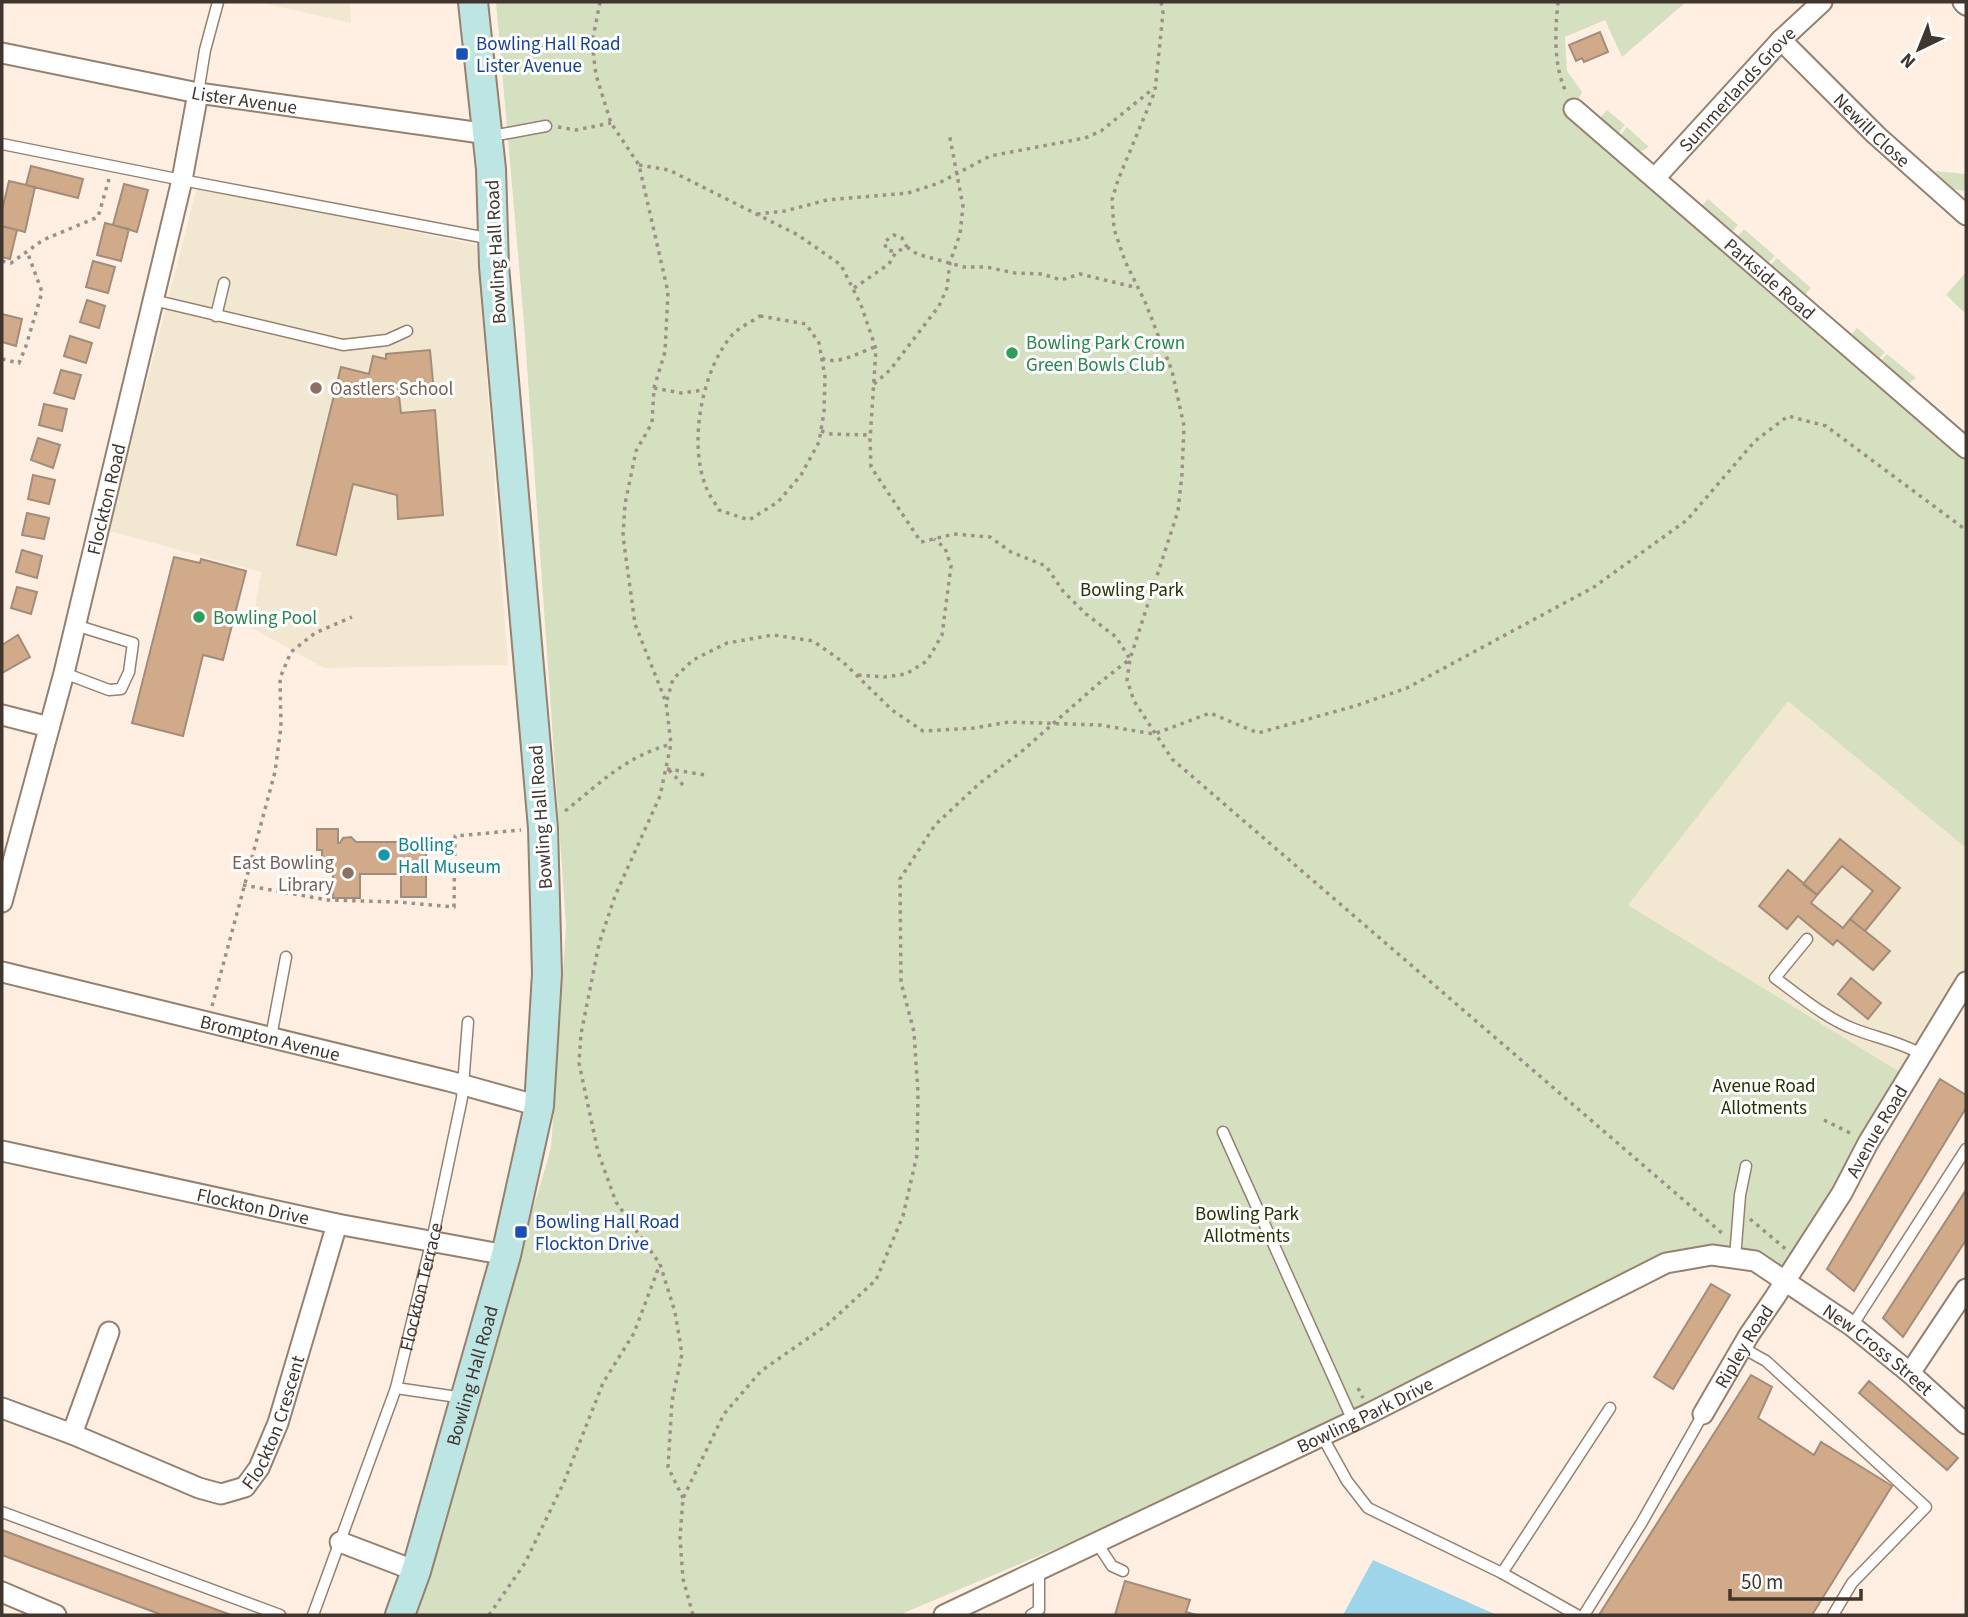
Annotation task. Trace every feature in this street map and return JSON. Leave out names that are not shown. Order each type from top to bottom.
[{"type":"street","name":"Bowling Hall Road","points":[[401,1615],[506,1255],[539,1106],[547,974],[543,828],[493,239],[488,134],[473,2]]},
{"type":"street","name":"Summerlands Grove","points":[[1655,178],[1781,40],[1822,2]]},
{"type":"street","name":"Newill Close","points":[[1781,40],[1876,135],[1966,215]]},
{"type":"street","name":"Lister Avenue","points":[[2,53],[198,93],[488,134]]},
{"type":"street","name":"Flockton Road","points":[[2,902],[64,673],[182,180],[198,93]]},
{"type":"street","name":"Parkside Road","points":[[1574,109],[1966,447]]},
{"type":"street","points":[[2,715],[49,727]]},
{"type":"street","name":"Brompton Avenue","points":[[2,972],[539,1106]]},
{"type":"street","name":"Avenue Road","points":[[1786,1280],[1842,1193],[1868,1143],[1966,982]]},
{"type":"street","name":"Flockton Drive","points":[[2,1151],[337,1224],[506,1255]]},
{"type":"street","name":"Flockton Crescent","points":[[2,1408],[72,1434],[199,1488],[221,1494],[244,1487],[259,1468],[278,1423],[337,1224]]},
{"type":"street","name":"Bowling Park Drive","points":[[944,1615],[1353,1422],[1666,1263],[1736,1250],[1786,1280]]},
{"type":"street","name":"New Cross Street","points":[[1786,1280],[1852,1326],[1963,1415]]},
{"type":"street","name":"Ripley Road","points":[[1703,1414],[1741,1347],[1786,1280]]},
{"type":"street","points":[[1910,1373],[1966,1291]]},
{"type":"street","points":[[72,1434],[109,1332]]},
{"type":"street","points":[[340,1542],[416,1571]]},
{"type":"street","points":[[2,1592],[45,1614]]},
{"type":"lane","points":[[198,93],[205,50],[218,2]]},
{"type":"lane","points":[[488,134],[546,126]]},
{"type":"lane","points":[[2,144],[493,239]]},
{"type":"lane","points":[[216,316],[224,284]]},
{"type":"lane","points":[[153,300],[343,345],[387,340],[407,331]]},
{"type":"lane","points":[[64,673],[109,690],[121,689],[129,672],[133,643],[75,625]]},
{"type":"lane","points":[[1807,939],[1775,978],[1824,1013],[1853,1028],[1899,1043],[1921,1054]]},
{"type":"lane","points":[[271,1037],[286,957]]},
{"type":"lane","name":"Flockton Terrace","points":[[313,1615],[396,1388],[464,1086],[468,1022]]},
{"type":"lane","points":[[1223,1132],[1353,1422]]},
{"type":"lane","points":[[1852,1326],[1966,1149]]},
{"type":"lane","points":[[1736,1250],[1740,1195],[1746,1166]]},
{"type":"lane","points":[[1741,1347],[1766,1361],[1926,1507],[1852,1583],[1833,1615]]},
{"type":"lane","points":[[396,1388],[466,1398]]},
{"type":"lane","points":[[1502,1573],[1610,1408]]},
{"type":"lane","points":[[1584,1615],[1703,1414]]},
{"type":"lane","points":[[1322,1436],[1347,1482],[1368,1508],[1502,1573],[1577,1615]]},
{"type":"lane","points":[[2,1512],[280,1615]]},
{"type":"lane","points":[[1097,1543],[1112,1566],[1123,1571]]},
{"type":"lane","points":[[1031,1615],[1039,1611],[1039,1570]]},
{"type":"path","points":[[600,2],[601,10],[593,43],[596,75],[611,123],[639,165],[667,292],[664,352],[654,388],[652,423],[636,451],[625,504],[624,536],[635,624],[666,702],[671,744],[660,796],[615,896],[599,944],[581,1034],[579,1063],[598,1152],[616,1202],[660,1264],[676,1312],[682,1354],[672,1401],[668,1467],[684,1498]]},
{"type":"path","points":[[1161,2],[1163,13],[1155,87],[1112,200],[1114,229],[1172,371],[1184,426],[1178,511],[1130,659],[1127,680],[1134,701],[1172,759],[1376,933],[1736,1250]]},
{"type":"path","points":[[1558,2],[1555,33],[1561,83],[1574,109]]},
{"type":"path","points":[[755,214],[785,211],[827,200],[908,193],[939,183],[990,156],[1085,138],[1101,131],[1155,87]]},
{"type":"path","points":[[546,126],[576,130],[611,123]]},
{"type":"path","points":[[874,384],[890,370],[939,306],[947,288],[950,262],[960,234],[962,206],[949,133]]},
{"type":"path","points":[[639,165],[668,170],[798,235],[841,265],[875,347],[871,467],[921,542],[954,534],[990,537],[1011,552],[1046,566],[1063,591],[1086,614],[1116,637],[1130,659]]},
{"type":"path","points":[[2,261],[11,263],[43,240],[98,217],[112,166]]},
{"type":"path","points":[[896,252],[887,250],[884,242],[894,235],[902,238],[907,247],[917,254],[964,267],[1042,274],[1061,280],[1080,274],[1138,288]]},
{"type":"path","points":[[853,289],[889,264],[896,252],[907,247]]},
{"type":"path","points":[[2,359],[19,363],[42,292],[27,251]]},
{"type":"path","points":[[760,316],[806,324],[819,343],[825,377],[819,442],[801,475],[778,502],[749,520],[719,510],[705,487],[699,458],[700,408],[704,389],[734,333],[760,316]]},
{"type":"path","points":[[822,358],[828,361],[846,358],[875,347]]},
{"type":"path","points":[[654,388],[681,393],[704,389]]},
{"type":"path","points":[[666,702],[673,679],[693,660],[727,643],[773,635],[813,641],[843,662],[892,710],[923,731],[974,728],[1009,722],[1100,725],[1154,734],[1210,713],[1258,733],[1355,706],[1407,688],[1604,579],[1687,520],[1755,441],[1788,416],[1826,426],[1966,530]]},
{"type":"path","points":[[821,431],[831,434],[870,435]]},
{"type":"path","points":[[856,675],[884,677],[906,674],[927,661],[942,635],[951,566],[944,548],[933,539]]},
{"type":"path","points":[[209,1022],[275,772],[281,727],[281,678],[291,652],[315,633],[352,617]]},
{"type":"path","points":[[692,1615],[683,1579],[680,1538],[684,1498],[724,1413],[761,1371],[827,1325],[876,1280],[903,1216],[917,1155],[918,1093],[914,1032],[901,982],[900,879],[935,825],[980,783],[1056,723],[1130,659]]},
{"type":"path","points":[[243,885],[328,900],[454,907],[456,836],[543,828],[620,766],[648,751],[671,744]]},
{"type":"path","points":[[667,769],[706,775]]},
{"type":"path","points":[[667,769],[684,786]]},
{"type":"path","points":[[1824,1120],[1868,1143]]},
{"type":"path","points":[[489,1615],[524,1563],[564,1482],[603,1383],[634,1334],[660,1264]]},
{"type":"shaded area","points":[[258,2],[350,2],[351,23]]},
{"type":"shaded area","name":"Oastlers School","points":[[197,186],[477,245],[508,665],[324,668],[252,628],[261,572],[109,531]]},
{"type":"shaded area","points":[[1788,700],[1966,848],[1966,982],[1908,1077],[1628,905]]},
{"type":"green space","name":"Bowling Park","points":[[496,2],[1686,2],[1622,57],[1605,20],[1565,37],[1567,71],[1582,92],[1574,109],[1966,448],[1966,848],[1788,701],[1628,905],[1908,1077],[1786,1280],[1754,1261],[1666,1263],[1322,1436],[899,1615],[413,1615],[551,1148],[566,926],[524,323]]},
{"type":"green space","points":[[1607,110],[1625,125],[1617,135],[1598,120]]},
{"type":"green space","points":[[1627,127],[1649,147],[1642,151],[1634,149],[1619,137]]},
{"type":"green space","points":[[1935,171],[1966,174],[1966,191],[1952,189]]},
{"type":"green space","points":[[1708,199],[1738,225],[1733,231],[1702,205]]},
{"type":"green space","points":[[1744,229],[1775,256],[1769,262],[1738,236]]},
{"type":"green space","points":[[1777,258],[1811,288],[1805,295],[1771,265]]},
{"type":"green space","points":[[1966,272],[1966,314],[1946,295]]},
{"type":"green space","points":[[1857,328],[1885,352],[1879,359],[1852,334]]},
{"type":"green space","points":[[1887,354],[1916,378],[1908,384],[1881,360]]},
{"type":"water","points":[[1373,1560],[1497,1615],[1343,1615]]},
{"type":"building","points":[[1600,32],[1608,52],[1584,62],[1582,58],[1576,61],[1569,45]]},
{"type":"building","points":[[31,166],[83,179],[78,198],[26,185]]},
{"type":"building","points":[[9,181],[35,187],[25,232],[2,226],[2,210]]},
{"type":"building","points":[[124,184],[148,190],[137,232],[113,225]]},
{"type":"building","points":[[105,223],[129,229],[121,261],[97,255]]},
{"type":"building","points":[[2,226],[17,230],[10,259],[2,257]]},
{"type":"building","points":[[93,261],[115,267],[108,293],[86,287]]},
{"type":"building","points":[[87,300],[105,306],[99,328],[80,322]]},
{"type":"building","points":[[2,314],[22,319],[16,346],[2,342]]},
{"type":"building","points":[[70,336],[92,343],[86,363],[64,356]]},
{"type":"building","points":[[430,350],[434,393],[399,396],[401,413],[435,410],[443,515],[398,519],[397,495],[353,484],[336,555],[297,545],[341,367],[369,374],[373,356],[386,359],[386,354]]},
{"type":"building","points":[[61,370],[81,375],[74,399],[54,393]]},
{"type":"building","points":[[44,404],[67,409],[62,431],[39,425]]},
{"type":"building","points":[[38,438],[60,445],[53,468],[31,460]]},
{"type":"building","points":[[33,475],[55,480],[49,504],[28,499]]},
{"type":"building","points":[[27,513],[49,518],[44,539],[22,535]]},
{"type":"building","points":[[22,550],[42,556],[37,578],[16,572]]},
{"type":"building","points":[[174,557],[200,563],[201,559],[246,571],[223,660],[203,655],[183,736],[132,723]]},
{"type":"building","points":[[17,587],[37,592],[31,614],[11,608]]},
{"type":"building","points":[[18,635],[30,657],[2,673],[2,645]]},
{"type":"building","points":[[317,829],[338,829],[338,843],[343,838],[351,837],[356,842],[426,842],[426,897],[401,897],[401,874],[360,874],[360,898],[333,898],[333,866],[322,866],[322,850],[317,850]]},
{"type":"building","points":[[1840,839],[1900,888],[1865,931],[1850,919],[1873,891],[1842,866],[1817,895],[1803,884]]},
{"type":"building","points":[[1788,870],[1817,895],[1811,903],[1843,928],[1850,919],[1890,951],[1873,970],[1837,940],[1833,945],[1798,916],[1787,929],[1759,906]]},
{"type":"building","points":[[1851,978],[1881,1003],[1868,1019],[1838,994]]},
{"type":"building","points":[[1940,1079],[1966,1095],[1966,1108],[1854,1291],[1827,1269]]},
{"type":"building","points":[[1966,1190],[1966,1240],[1903,1337],[1883,1318]]},
{"type":"building","points":[[1711,1284],[1730,1295],[1673,1389],[1654,1377]]},
{"type":"building","points":[[1751,1375],[1772,1387],[1758,1418],[1814,1455],[1821,1442],[1892,1486],[1812,1615],[1599,1615]]},
{"type":"building","points":[[1869,1381],[1958,1458],[1947,1470],[1859,1393]]},
{"type":"building","points":[[2,1530],[231,1615],[162,1615],[2,1555]]},
{"type":"building","points":[[1125,1581],[1190,1600],[1186,1612],[1197,1615],[1115,1615]]},
{"type":"place","name":"Bowling Hall Road Lister Avenue","points":[[462,54]]},
{"type":"place","name":"Bowling Park Crown Green Bowls Club","points":[[1012,353]]},
{"type":"place","name":"Oastlers School","points":[[316,388]]},
{"type":"place","name":"Bowling Pool","points":[[199,617]]},
{"type":"place","name":"Bolling Hall Museum","points":[[384,855]]},
{"type":"place","name":"East Bowling Library","points":[[348,873]]},
{"type":"place","name":"Bowling Hall Road Flockton Drive","points":[[521,1232]]},
{"type":"park label","name":"Avenue Road Allotments","points":[[1764,1096]]},
{"type":"park label","name":"Bowling Park Allotments","points":[[1247,1224]]}]
